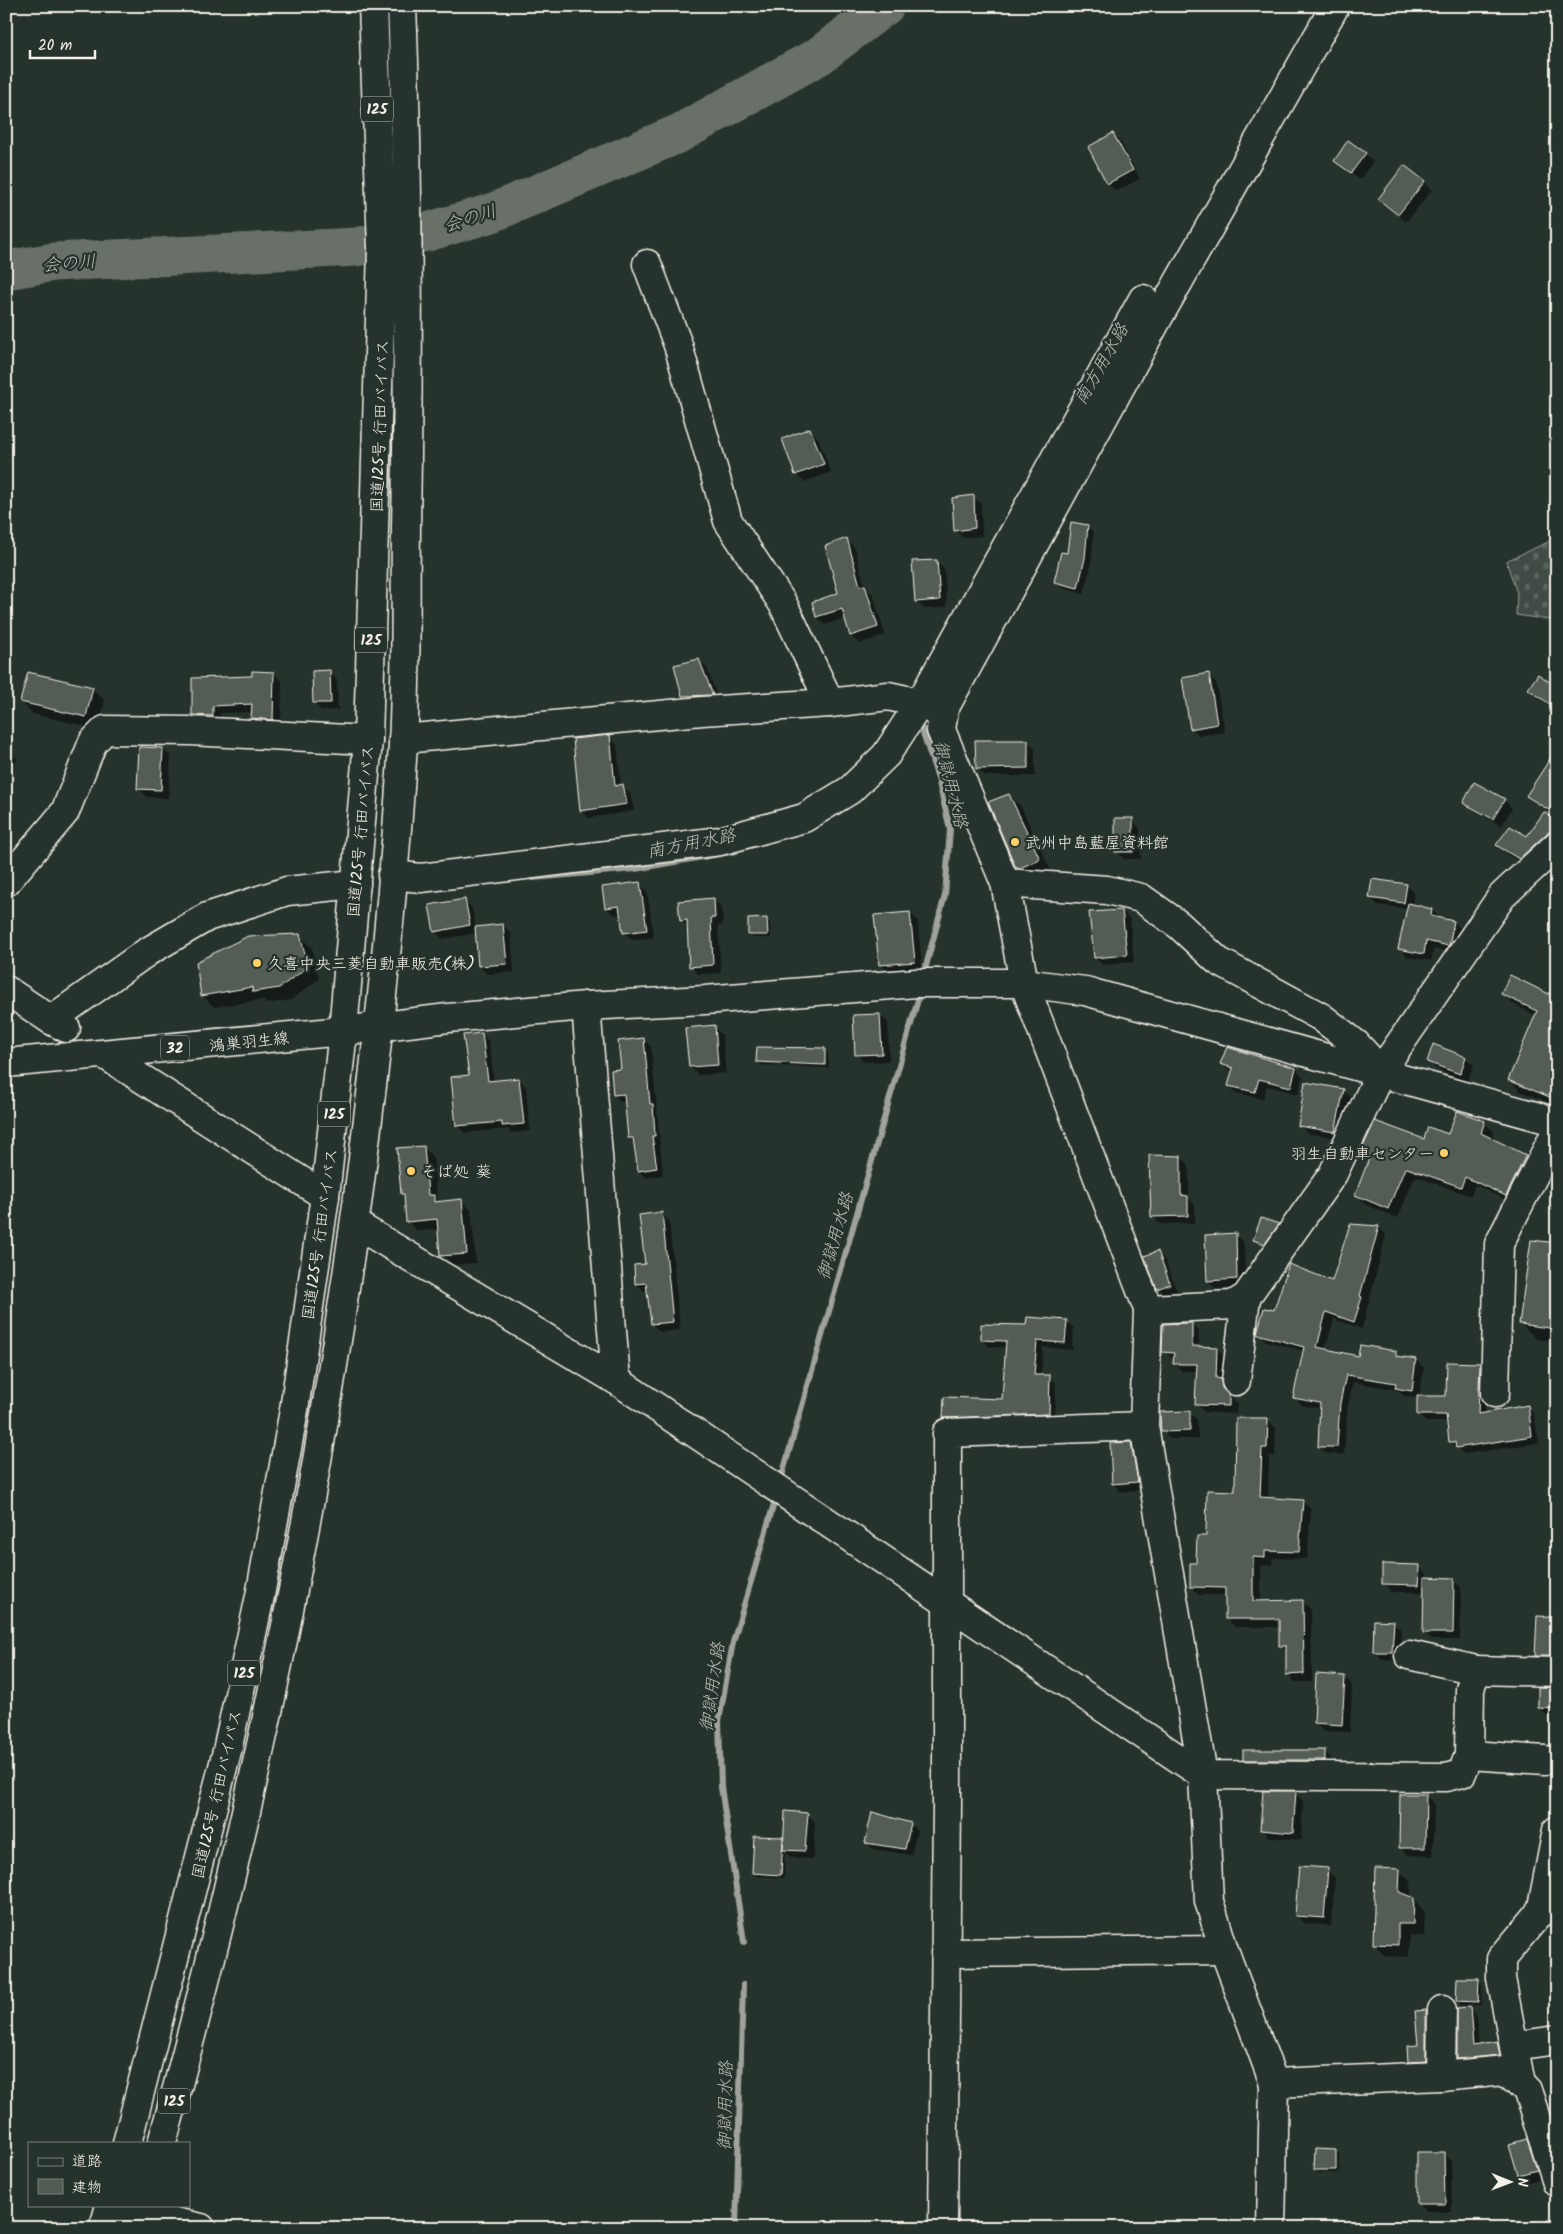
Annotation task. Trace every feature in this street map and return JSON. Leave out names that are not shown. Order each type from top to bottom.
[{"type":"main road","name":"国道125号 行田バイパス","points":[[127,2142],[225,1760],[258,1605],[294,1410],[325,1196],[343,1031],[368,740],[382,248],[373,6]]},
{"type":"main road","name":"国道125号 行田バイパス","points":[[162,2142],[221,1925],[260,1754],[292,1600],[323,1427],[355,1224],[378,1027],[403,740],[409,205],[402,6]]},
{"type":"main road","points":[[403,740],[702,711],[830,703],[888,696],[931,709],[944,709],[1158,318],[1335,6]]},
{"type":"main road","points":[[647,264],[678,345],[728,521],[784,604],[830,703]]},
{"type":"main road","points":[[392,875],[430,877],[720,841],[804,818],[850,790],[931,709],[1143,299]]},
{"type":"main road","points":[[931,709],[1004,883],[1024,983],[1148,1309],[1144,1426],[1203,1775],[1210,1901],[1224,1950],[1274,2082],[1271,2228]]},
{"type":"main road","points":[[6,882],[65,812],[93,742],[104,730],[190,731],[368,740]]},
{"type":"main road","points":[[1148,1309],[1233,1305],[1246,1297],[1333,1174],[1381,1071],[1502,896],[1557,845]]},
{"type":"main road","points":[[1004,883],[1107,890],[1141,898],[1179,925],[1218,962],[1321,1018],[1356,1044],[1381,1071]]},
{"type":"main road","points":[[6,990],[59,1024],[147,952],[207,917],[287,891],[356,884]]},
{"type":"main road","name":"鴻巣羽生線","points":[[10,1066],[586,1006],[705,1000],[916,983],[1024,983],[1085,991],[1381,1071],[1557,1122]]},
{"type":"main road","points":[[586,1006],[616,1380]]},
{"type":"main road","points":[[105,1055],[325,1196]]},
{"type":"main road","points":[[1495,1392],[1499,1244],[1557,1130]]},
{"type":"main road","points":[[355,1224],[616,1380],[1203,1775],[1446,1776],[1462,1773],[1469,1755],[1470,1689],[1476,1670]]},
{"type":"main road","points":[[1236,1381],[1246,1297]]},
{"type":"main road","points":[[943,2228],[948,1433],[1144,1426]]},
{"type":"main road","points":[[1410,1655],[1476,1670],[1557,1672]]},
{"type":"main road","points":[[1469,1755],[1545,1760]]},
{"type":"main road","points":[[1521,2084],[1501,1978],[1501,1959],[1537,1916],[1549,1908],[1557,1830]]},
{"type":"main road","points":[[945,1953],[1224,1950]]},
{"type":"main road","points":[[1441,2076],[1442,2010]]},
{"type":"main road","points":[[1514,2046],[1557,2040]]},
{"type":"main road","points":[[1274,2082],[1441,2076],[1506,2070],[1527,2090],[1554,2167]]},
{"type":"main road","points":[[108,2221],[141,2216],[200,2228]]},
{"type":"green space","points":[[1557,538],[1557,621],[1516,615],[1517,593],[1506,561]]},
{"type":"building","points":[[1113,133],[1133,170],[1107,184],[1088,147]]},
{"type":"building","points":[[1348,140],[1366,153],[1351,173],[1334,161]]},
{"type":"building","points":[[1404,165],[1425,181],[1398,215],[1378,199]]},
{"type":"building","points":[[810,428],[824,464],[795,475],[782,439]]},
{"type":"building","points":[[974,495],[975,528],[954,531],[952,498]]},
{"type":"building","points":[[1071,522],[1088,525],[1085,558],[1078,588],[1054,582],[1061,552],[1067,553]]},
{"type":"building","points":[[847,538],[860,586],[865,585],[878,627],[850,636],[842,609],[816,617],[812,602],[838,593],[825,546]]},
{"type":"building","points":[[937,560],[940,600],[915,602],[912,561]]},
{"type":"building","points":[[699,659],[713,695],[682,696],[674,665]]},
{"type":"building","points":[[330,670],[331,703],[313,703],[312,671]]},
{"type":"building","points":[[252,671],[274,672],[273,720],[251,718],[252,704],[213,706],[213,716],[192,715],[192,678],[252,676]]},
{"type":"building","points":[[28,672],[93,687],[86,717],[20,702]]},
{"type":"building","points":[[1209,673],[1217,724],[1190,729],[1182,678]]},
{"type":"building","points":[[1538,674],[1557,687],[1557,709],[1528,689]]},
{"type":"building","points":[[610,735],[615,786],[623,784],[627,804],[580,811],[573,739]]},
{"type":"building","points":[[975,740],[1028,740],[1028,768],[976,769]]},
{"type":"building","points":[[139,747],[163,748],[161,790],[137,789]]},
{"type":"building","points":[[1557,748],[1557,798],[1549,810],[1526,796]]},
{"type":"building","points":[[1474,782],[1505,799],[1493,819],[1463,803]]},
{"type":"building","name":"武州中島藍屋資料館","points":[[1009,794],[1040,859],[1020,868],[1016,868],[988,802]]},
{"type":"building","points":[[1544,812],[1557,821],[1557,828],[1546,834],[1519,859],[1496,845],[1510,826],[1527,836]]},
{"type":"building","points":[[1115,818],[1133,818],[1133,852],[1115,852]]},
{"type":"building","points":[[1372,879],[1407,884],[1404,903],[1369,898]]},
{"type":"building","points":[[640,882],[647,930],[623,933],[619,906],[605,908],[602,887]]},
{"type":"building","points":[[714,898],[715,918],[711,918],[713,965],[689,967],[687,920],[680,921],[678,901]]},
{"type":"building","points":[[465,899],[470,925],[434,932],[429,905]]},
{"type":"building","points":[[1408,903],[1432,909],[1431,916],[1454,921],[1449,946],[1426,941],[1424,954],[1398,949]]},
{"type":"building","points":[[1122,910],[1127,955],[1094,958],[1089,912]]},
{"type":"building","points":[[910,912],[915,962],[879,965],[874,915]]},
{"type":"building","points":[[767,918],[768,935],[748,935],[748,919]]},
{"type":"building","points":[[503,924],[507,964],[478,966],[475,927]]},
{"type":"building","points":[[300,934],[308,967],[279,988],[253,992],[252,987],[201,996],[196,962],[248,936]]},
{"type":"building","points":[[1510,975],[1557,998],[1557,1085],[1552,1098],[1508,1080],[1537,1011],[1501,994]]},
{"type":"building","points":[[880,1014],[882,1054],[855,1055],[853,1015]]},
{"type":"building","points":[[715,1025],[718,1065],[689,1067],[685,1028]]},
{"type":"building","points":[[482,1033],[488,1081],[519,1078],[524,1124],[502,1126],[502,1122],[456,1126],[451,1077],[469,1075],[463,1035]]},
{"type":"building","points":[[644,1038],[650,1104],[653,1104],[655,1136],[652,1136],[657,1168],[638,1171],[633,1138],[628,1138],[624,1094],[613,1095],[611,1070],[621,1069],[618,1041]]},
{"type":"building","points":[[1433,1044],[1466,1057],[1460,1074],[1427,1062]]},
{"type":"building","points":[[757,1047],[825,1048],[825,1065],[756,1062]]},
{"type":"building","points":[[1227,1047],[1296,1068],[1291,1087],[1259,1079],[1255,1092],[1228,1086],[1233,1068],[1220,1064]]},
{"type":"building","points":[[1305,1082],[1344,1089],[1335,1132],[1298,1126]]},
{"type":"building","points":[[1457,1111],[1485,1121],[1481,1133],[1526,1155],[1506,1196],[1465,1177],[1461,1187],[1407,1168],[1405,1168],[1388,1209],[1355,1195],[1370,1156],[1360,1153],[1375,1121],[1424,1139],[1428,1127],[1448,1134]]},
{"type":"building","points":[[424,1146],[428,1195],[434,1195],[434,1202],[462,1199],[467,1254],[440,1256],[437,1219],[406,1222],[404,1194],[401,1194],[397,1148]]},
{"type":"building","points":[[1149,1155],[1181,1156],[1181,1195],[1188,1196],[1188,1216],[1151,1217]]},
{"type":"building","points":[[662,1212],[673,1322],[651,1324],[646,1283],[635,1284],[634,1265],[645,1264],[639,1215]]},
{"type":"building","points":[[1261,1218],[1279,1224],[1265,1244],[1253,1240]]},
{"type":"building","points":[[1350,1224],[1379,1226],[1360,1296],[1362,1297],[1354,1322],[1326,1312],[1317,1347],[1358,1356],[1360,1345],[1396,1351],[1396,1356],[1416,1359],[1412,1391],[1395,1388],[1396,1383],[1346,1375],[1340,1403],[1337,1447],[1318,1447],[1320,1403],[1293,1398],[1304,1347],[1257,1334],[1264,1308],[1274,1310],[1289,1264],[1332,1281]]},
{"type":"building","points":[[1236,1233],[1237,1279],[1207,1281],[1205,1235]]},
{"type":"building","points":[[1531,1240],[1557,1243],[1557,1329],[1519,1324]]},
{"type":"building","points":[[1158,1251],[1170,1284],[1157,1289],[1144,1256]]},
{"type":"building","points":[[1027,1317],[1067,1320],[1065,1343],[1037,1341],[1034,1375],[1050,1375],[1049,1414],[943,1418],[944,1397],[1002,1399],[1006,1341],[981,1340],[981,1324],[1026,1325]]},
{"type":"building","points":[[1192,1323],[1192,1346],[1217,1347],[1216,1378],[1221,1379],[1222,1388],[1229,1395],[1229,1406],[1195,1405],[1197,1364],[1173,1364],[1174,1353],[1162,1352],[1163,1324]]},
{"type":"building","points":[[1447,1362],[1480,1363],[1478,1414],[1528,1405],[1532,1436],[1456,1448],[1455,1442],[1449,1442],[1446,1415],[1417,1415],[1417,1396],[1446,1396]]},
{"type":"building","points":[[1190,1411],[1190,1431],[1161,1432],[1160,1412]]},
{"type":"building","points":[[1236,1418],[1268,1418],[1267,1448],[1262,1448],[1260,1497],[1303,1500],[1299,1552],[1265,1551],[1265,1558],[1253,1557],[1253,1601],[1303,1600],[1304,1674],[1286,1675],[1286,1646],[1279,1646],[1279,1619],[1225,1619],[1225,1588],[1190,1587],[1190,1563],[1196,1563],[1197,1536],[1206,1536],[1207,1490],[1235,1491]]},
{"type":"building","points":[[1131,1442],[1138,1482],[1112,1484],[1110,1443]]},
{"type":"building","points":[[1382,1564],[1420,1565],[1419,1585],[1382,1584]]},
{"type":"building","points":[[1424,1577],[1454,1578],[1453,1633],[1423,1633]]},
{"type":"building","points":[[1537,1616],[1557,1617],[1557,1656],[1535,1656]]},
{"type":"building","points":[[1374,1620],[1394,1621],[1392,1652],[1373,1652]]},
{"type":"building","points":[[1316,1674],[1345,1676],[1342,1725],[1314,1723]]},
{"type":"building","points":[[1538,1687],[1557,1688],[1557,1709],[1538,1708]]},
{"type":"building","points":[[1243,1750],[1325,1750],[1325,1760],[1243,1760]]},
{"type":"building","points":[[1263,1791],[1296,1791],[1293,1833],[1260,1830]]},
{"type":"building","points":[[1400,1794],[1426,1794],[1425,1848],[1399,1848]]},
{"type":"building","points":[[785,1811],[808,1813],[805,1851],[783,1850]]},
{"type":"building","points":[[872,1812],[911,1823],[905,1849],[865,1843]]},
{"type":"building","points":[[754,1836],[783,1837],[781,1875],[752,1873]]},
{"type":"building","points":[[1299,1866],[1328,1868],[1324,1918],[1295,1916]]},
{"type":"building","points":[[1375,1868],[1400,1869],[1399,1892],[1414,1898],[1413,1924],[1398,1924],[1398,1945],[1373,1944]]},
{"type":"building","points":[[1457,1978],[1479,1978],[1478,2002],[1456,2001]]},
{"type":"building","points":[[1470,2007],[1473,2046],[1497,2042],[1500,2055],[1457,2059],[1457,2008]]},
{"type":"building","points":[[1426,2010],[1426,2061],[1408,2062],[1407,2046],[1418,2045],[1415,2011]]},
{"type":"building","points":[[1527,2139],[1537,2170],[1518,2175],[1509,2144]]},
{"type":"building","points":[[1315,2149],[1336,2150],[1336,2170],[1314,2170]]},
{"type":"building","points":[[1417,2152],[1444,2152],[1445,2204],[1417,2204]]},
{"type":"waterway","name":"会の川","points":[[6,270],[54,262],[356,247],[427,232],[492,213],[680,133],[819,56],[885,6]]},
{"type":"waterway","name":"御獄用水路","points":[[921,727],[938,778],[950,829],[945,895],[926,966]]},
{"type":"waterway","name":"南方用水路","points":[[533,878],[635,869],[736,851]]},
{"type":"waterway","name":"御獄用水路","points":[[780,1483],[919,996]]},
{"type":"waterway","name":"御獄用水路","points":[[744,1942],[721,1787],[719,1721],[733,1642],[775,1500]]},
{"type":"waterway","name":"御獄用水路","points":[[736,2228],[743,1985]]},
{"type":"place","name":"武州中島藍屋資料館","points":[[1015,842]]},
{"type":"place","name":"久喜中央三菱自動車販売(株)","points":[[257,963]]},
{"type":"place","name":"羽生自動車センター","points":[[1444,1153]]},
{"type":"place","name":"そば処 葵","points":[[411,1171]]}]
